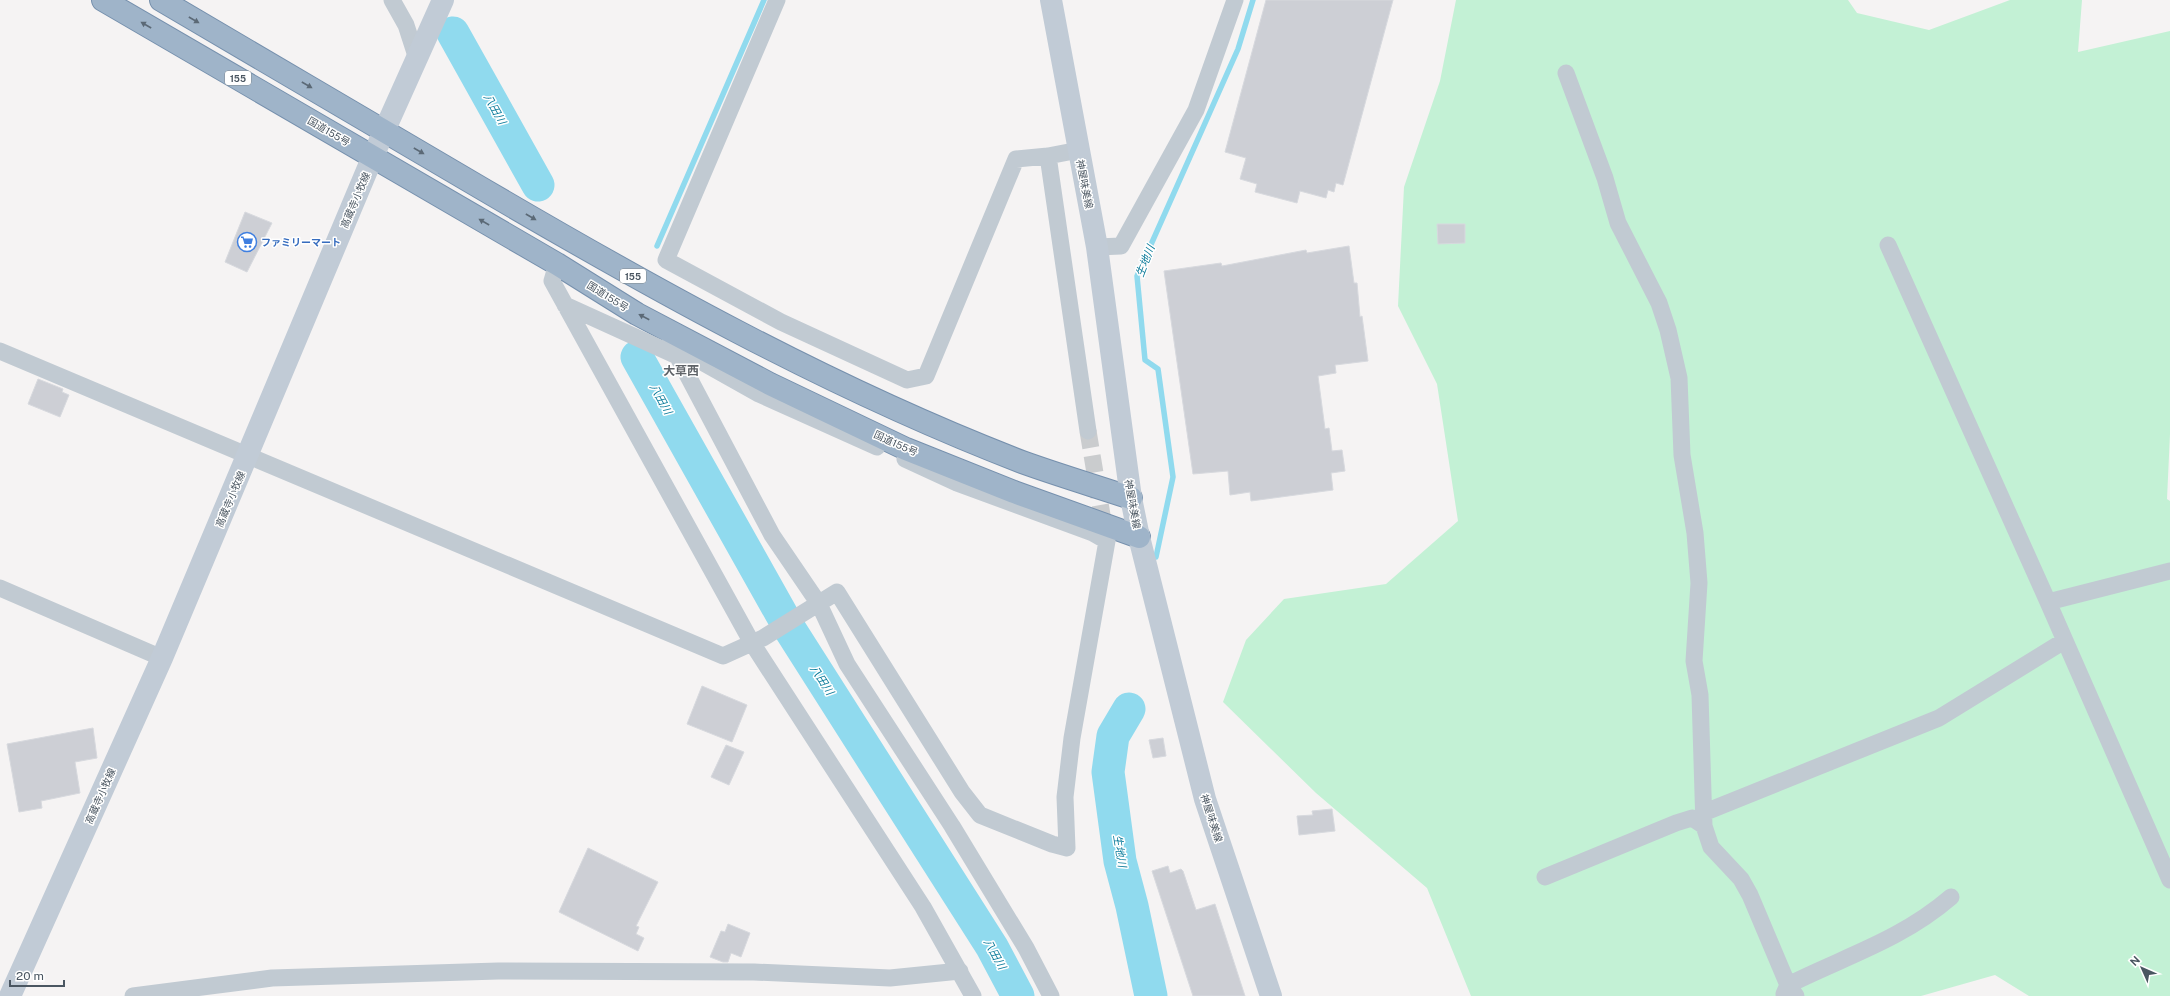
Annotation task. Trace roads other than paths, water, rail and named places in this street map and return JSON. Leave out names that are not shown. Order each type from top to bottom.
[{"type":"highway","name":"国道155号","points":[[103,0],[556,264],[637,314],[670,342],[770,384],[906,449],[1014,492],[1139,537]]},
{"type":"highway","name":"155","points":[[161,0],[652,286],[786,357],[923,420],[1023,462],[1131,498]]},
{"type":"main road","name":"高蔵寺小牧線","points":[[10,996],[162,658],[373,156],[444,0]]},
{"type":"main road","name":"神屋味美線","points":[[1051,0],[1097,247],[1131,498],[1139,537],[1205,799],[1271,996]]},
{"type":"street","points":[[392,0],[406,25],[417,58]]},
{"type":"street","points":[[777,0],[666,260],[781,322],[908,380],[926,376],[1016,159],[1048,156],[1079,150]]},
{"type":"street","points":[[1097,247],[1121,246],[1196,110],[1236,0]]},
{"type":"street","points":[[1566,73],[1605,178],[1618,223],[1658,303],[1668,330],[1679,378],[1682,455],[1695,533],[1699,583],[1694,661],[1700,695],[1703,819],[1711,847],[1741,879],[1750,895],[1789,992],[1889,940],[1934,911],[1951,897]]},
{"type":"street","points":[[1048,156],[1088,431]]},
{"type":"street","points":[[1888,245],[2048,602],[2170,880]]},
{"type":"street","points":[[556,264],[552,281],[565,305],[758,640],[923,907],[973,996]]},
{"type":"street","points":[[0,351],[723,656],[758,640],[837,592],[962,792],[980,815],[1052,844],[1067,848],[1065,797],[1072,738],[1107,542],[1093,533],[956,483],[759,394],[670,342],[565,305]]},
{"type":"street","points":[[670,342],[772,535],[816,606],[847,664],[952,826],[1026,948],[1051,996]]},
{"type":"street","points":[[2048,602],[2170,571]]},
{"type":"street","points":[[0,588],[162,658]]},
{"type":"street","points":[[1545,877],[1676,823],[1692,818],[1703,819],[1938,718],[2064,641]]},
{"type":"street","points":[[132,996],[272,978],[498,971],[754,972],[890,978],[960,971]]},
{"type":"waterway","points":[[657,246],[764,0]]},
{"type":"waterway","name":"生地川","points":[[1156,557],[1173,477],[1158,369],[1145,360],[1137,276],[1238,49],[1253,0]]},
{"type":"waterway","name":"八田川","points":[[453,33],[538,185]]},
{"type":"waterway","name":"八田川","points":[[637,357],[791,631],[992,947],[1018,996]]},
{"type":"waterway","name":"生地川","points":[[1129,709],[1113,736],[1108,772],[1120,861],[1132,906],[1151,996]]},
{"type":"tunnel","points":[[1088,431],[1105,533]]},
{"type":"place","name":"ファミリーマート","points":[[247,242]]},
{"type":"district","name":"大草西","points":[[681,371]]}]
